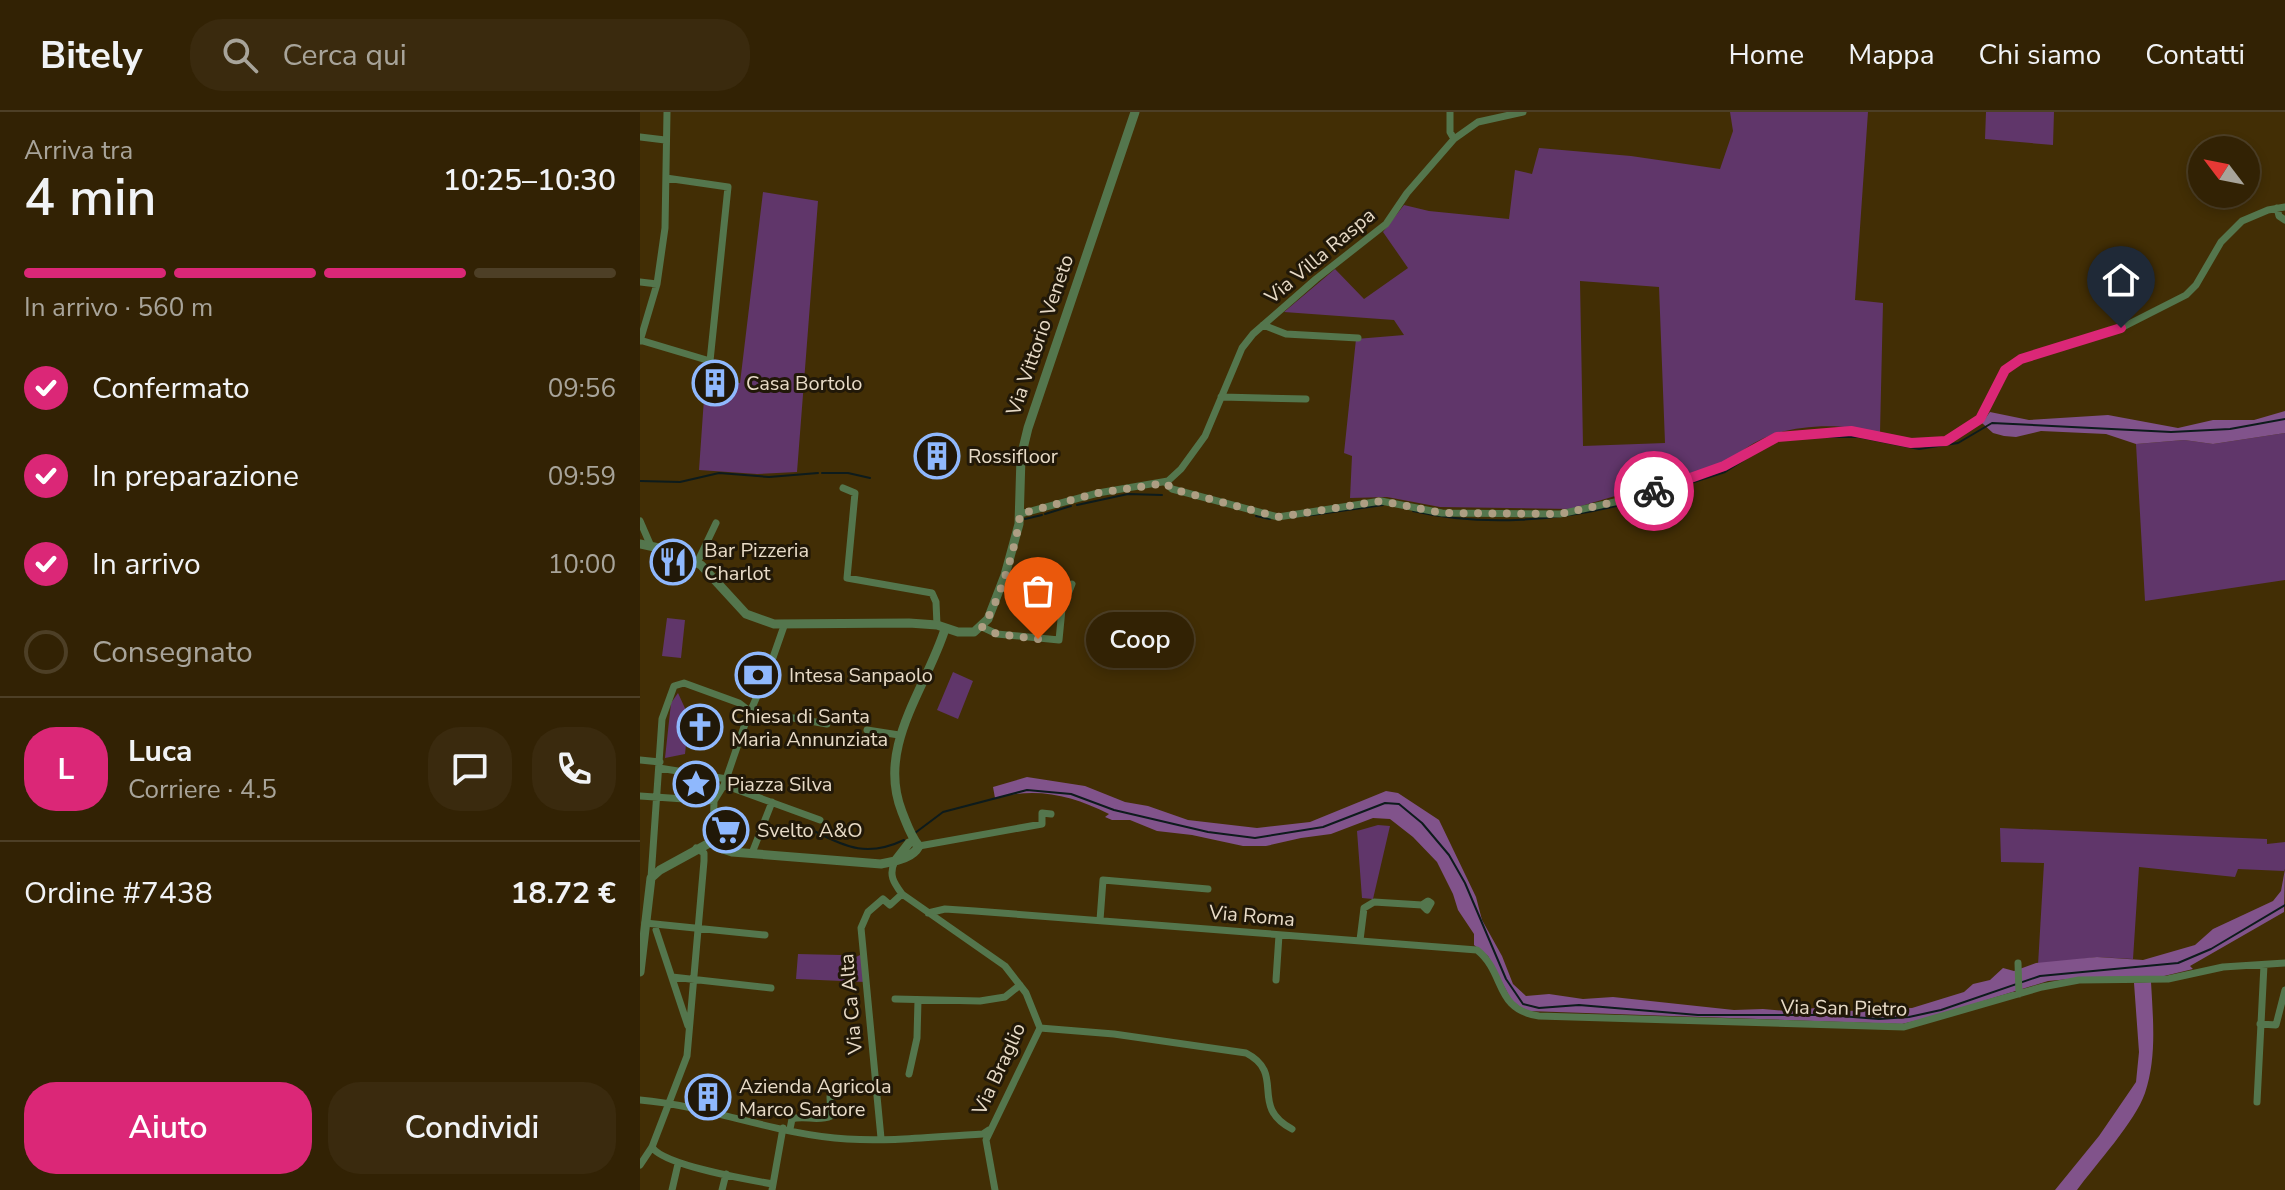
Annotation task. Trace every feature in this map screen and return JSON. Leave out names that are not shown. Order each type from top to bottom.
[{"type":"street","points":[[666,178],[728,187],[710,361],[640,341],[657,284],[665,228],[667,112]]},
{"type":"street","name":"Via Vittorio Veneto","points":[[982,627],[1005,575],[1020,514],[1021,457],[1028,428],[1135,112]]},
{"type":"street","points":[[1450,112],[1450,132],[1454,139]]},
{"type":"street","name":"Via Villa Raspa","points":[[1166,483],[1181,469],[1205,436],[1242,348],[1263,325],[1386,224],[1407,193],[1454,139],[1478,122],[1523,112]]},
{"type":"street","points":[[640,137],[665,140]]},
{"type":"street","points":[[1020,514],[1098,493],[1166,483],[1172,489],[1278,517],[1381,501],[1442,513],[1560,514],[1633,498],[1724,466],[1777,437],[1851,431],[1911,443],[1946,441],[1980,419],[2005,370],[2021,359],[2121,328],[2186,295],[2196,285],[2221,242],[2242,221],[2281,207]]},
{"type":"street","points":[[2281,207],[2279,216],[2285,220]]},
{"type":"street","points":[[640,282],[657,284]]},
{"type":"street","points":[[1263,325],[1286,334],[1358,338]]},
{"type":"street","points":[[1221,397],[1306,399]]},
{"type":"street","points":[[843,488],[855,493],[847,578],[932,593],[936,602],[941,627],[939,649],[899,735],[894,760],[894,784],[899,806],[917,843]]},
{"type":"street","points":[[640,521],[645,544],[697,563],[714,577],[746,614],[784,626],[941,627],[965,632],[982,627],[988,632],[1017,638],[1059,640],[1062,609],[1072,584]]},
{"type":"street","points":[[697,563],[716,523]]},
{"type":"street","points":[[784,626],[725,782],[714,801],[713,841],[717,847],[732,852],[881,864],[895,861]]},
{"type":"street","points":[[640,972],[651,878],[655,867],[662,719],[672,689],[684,683],[739,703],[749,713],[767,718],[782,716],[827,724]]},
{"type":"street","points":[[867,730],[899,735]]},
{"type":"street","points":[[640,760],[725,782],[820,820]]},
{"type":"street","points":[[640,796],[714,801]]},
{"type":"street","points":[[752,853],[772,802]]},
{"type":"street","points":[[894,882],[891,873],[895,861],[909,843],[1042,824],[1042,813],[1051,814]]},
{"type":"street","points":[[655,867],[713,841]]},
{"type":"street","points":[[640,1165],[652,1147],[687,1056],[704,853],[696,848]]},
{"type":"street","name":"Via Braglio","points":[[881,864],[902,894],[1005,966],[1020,985],[1040,1028],[986,1140],[995,1190]]},
{"type":"street","points":[[1100,920],[1103,880],[1208,889]]},
{"type":"street","name":"Via Ca Alta","points":[[881,1138],[861,928],[868,912],[883,899],[890,905],[902,894]]},
{"type":"street","points":[[1360,940],[1367,901],[1422,905]]},
{"type":"street","name":"Via Roma","points":[[928,913],[945,909],[1477,950],[1491,966],[1511,1006],[1539,1016]]},
{"type":"street","points":[[645,923],[765,935]]},
{"type":"street","points":[[656,930],[689,1032]]},
{"type":"street","points":[[1276,980],[1279,935]]},
{"type":"street","points":[[2018,963],[2018,987]]},
{"type":"street","name":"Via San Pietro","points":[[1539,1016],[1904,1027],[2018,987],[2042,987],[2079,980],[2168,979],[2223,967],[2285,963]]},
{"type":"street","points":[[2257,1102],[2264,965]]},
{"type":"street","points":[[672,977],[771,988]]},
{"type":"street","points":[[895,999],[993,999],[1005,997],[1020,985]]},
{"type":"street","points":[[2260,1024],[2281,1026],[2285,990]]},
{"type":"street","points":[[909,1074],[916,1048],[918,1000]]},
{"type":"street","points":[[1040,1028],[1114,1034],[1246,1053],[1260,1060],[1266,1074],[1270,1109],[1276,1121],[1292,1129]]},
{"type":"street","points":[[652,1147],[655,1153],[678,1164],[772,1187],[786,1129],[792,1119],[817,1120],[831,1116],[830,1097]]},
{"type":"street","points":[[640,1100],[670,1103],[786,1129],[848,1139],[983,1134],[989,1130]]},
{"type":"street","points":[[672,1190],[678,1164]]},
{"type":"street","points":[[722,1190],[726,1174]]},
{"type":"shaded area","points":[[1730,112],[1868,112],[1855,300],[1883,303],[1880,433],[1835,426],[1788,430],[1760,440],[1717,466],[1571,509],[1440,507],[1387,497],[1350,498],[1352,456],[1344,453],[1356,339],[1404,335],[1394,320],[1284,312],[1335,269],[1364,299],[1408,268],[1383,232],[1404,205],[1429,211],[1509,219],[1515,170],[1532,174],[1539,148],[1631,156],[1720,169],[1733,131]],"holes":[[[1580,281],[1659,287],[1665,443],[1583,446]]]},
{"type":"shaded area","points":[[1986,112],[2054,112],[2053,145],[1985,139]]},
{"type":"shaded area","points":[[763,192],[818,201],[797,472],[757,474],[699,470],[705,384],[740,383]]},
{"type":"shaded area","points":[[2285,411],[2285,433],[2213,444],[2184,440],[2136,444],[2106,434],[2041,431],[2016,437],[2004,436],[1993,433],[1982,423],[1990,412],[2029,420],[2108,415],[2178,428],[2213,420],[2254,420]]},
{"type":"shaded area","points":[[2285,433],[2285,580],[2145,601],[2136,444],[2184,440],[2213,444]]},
{"type":"shaded area","points":[[667,618],[685,620],[681,658],[662,656]]},
{"type":"shaded area","points":[[953,672],[973,681],[958,719],[937,710]]},
{"type":"shaded area","points":[[678,693],[689,717],[685,754],[665,758],[671,703]]},
{"type":"shaded area","points":[[1027,777],[1085,786],[1125,802],[1148,806],[1188,820],[1257,828],[1310,822],[1386,791],[1398,793],[1439,820],[1513,984],[1526,996],[1613,997],[1734,1010],[1787,1011],[1835,1006],[1848,1011],[1912,1008],[1964,992],[1973,984],[1990,980],[2003,968],[2014,971],[2036,963],[2097,957],[2143,960],[2195,945],[2213,929],[2273,901],[2281,891],[2285,869],[2284,912],[2190,966],[2193,969],[2160,977],[2048,981],[1902,1024],[1528,1011],[1514,1005],[1488,956],[1474,945],[1474,934],[1458,910],[1437,862],[1390,819],[1373,818],[1331,834],[1266,846],[1243,846],[1157,831],[1130,820],[1112,820],[1105,817],[1109,814],[1095,807],[1054,795],[1025,793],[995,798],[993,787]]},
{"type":"shaded area","points":[[1378,825],[1390,826],[1373,899],[1362,898],[1357,831]]},
{"type":"shaded area","points":[[2000,828],[2267,839],[2267,844],[2285,842],[2285,869],[2238,869],[2235,877],[2139,867],[2133,959],[2097,957],[2038,965],[2044,863],[2001,862]]},
{"type":"shaded area","points":[[798,954],[841,955],[850,960],[860,955],[863,957],[865,982],[796,979]]},
{"type":"shaded area","points":[[2151,982],[2153,1052],[2149,1079],[2140,1104],[2124,1130],[2077,1190],[2055,1190],[2099,1136],[2136,1082],[2139,1052],[2134,983]]},
{"type":"waterway","points":[[1821,437],[1859,437],[1919,449],[1958,443],[1992,423],[2171,432],[2230,429],[2285,419]]},
{"type":"waterway","points":[[1638,500],[1725,472],[1747,458]]},
{"type":"waterway","points":[[640,481],[680,482],[719,473],[769,477],[818,473]]},
{"type":"waterway","points":[[822,473],[848,473],[870,478]]},
{"type":"waterway","points":[[1077,505],[1128,494],[1162,495]]},
{"type":"waterway","points":[[1413,511],[1467,519],[1521,520],[1576,514],[1628,503]]},
{"type":"waterway","points":[[1305,516],[1383,505]]},
{"type":"waterway","points":[[1045,514],[1071,506]]},
{"type":"waterway","points":[[1025,519],[1042,515]]},
{"type":"waterway","points":[[1256,516],[1270,519]]},
{"type":"waterway","points":[[915,833],[943,812],[1027,790],[1071,794],[1114,810],[1208,832],[1255,838],[1323,827],[1385,803],[1399,804],[1422,823],[1449,855],[1465,883],[1506,979],[1523,1004],[1539,1008],[1579,1005],[1698,1015],[1909,1017],[1941,1010],[2040,976],[2178,963],[2211,949],[2285,905]]},
{"type":"waterway","points":[[814,831],[858,848],[879,848],[904,840]]},
{"type":"way so far","points":[[1038,639],[997,634],[982,627],[1005,575],[1020,514],[1098,493],[1166,483],[1172,489],[1278,517],[1381,501],[1442,513],[1560,514],[1654,491]]},
{"type":"place","name":"Casa Bortolo","points":[[715,383]]},
{"type":"place","name":"Rossifloor","points":[[937,456]]},
{"type":"place","name":"Bar Pizzeria Charlot","points":[[673,562]]},
{"type":"place","name":"Coop","points":[[1038,639]]},
{"type":"place","name":"Intesa Sanpaolo","points":[[758,675]]},
{"type":"place","name":"Chiesa di Santa Maria Annunziata","points":[[700,727]]},
{"type":"place","name":"Piazza Silva","points":[[696,784]]},
{"type":"place","name":"Svelto A&O","points":[[726,830]]},
{"type":"place","name":"Azienda Agricola Marco Sartore","points":[[708,1097]]},
{"type":"route","points":[[1654,491],[1724,466],[1777,437],[1851,431],[1911,443],[1946,441],[1960,435],[1980,419],[2005,370],[2021,359],[2121,328]]}]
